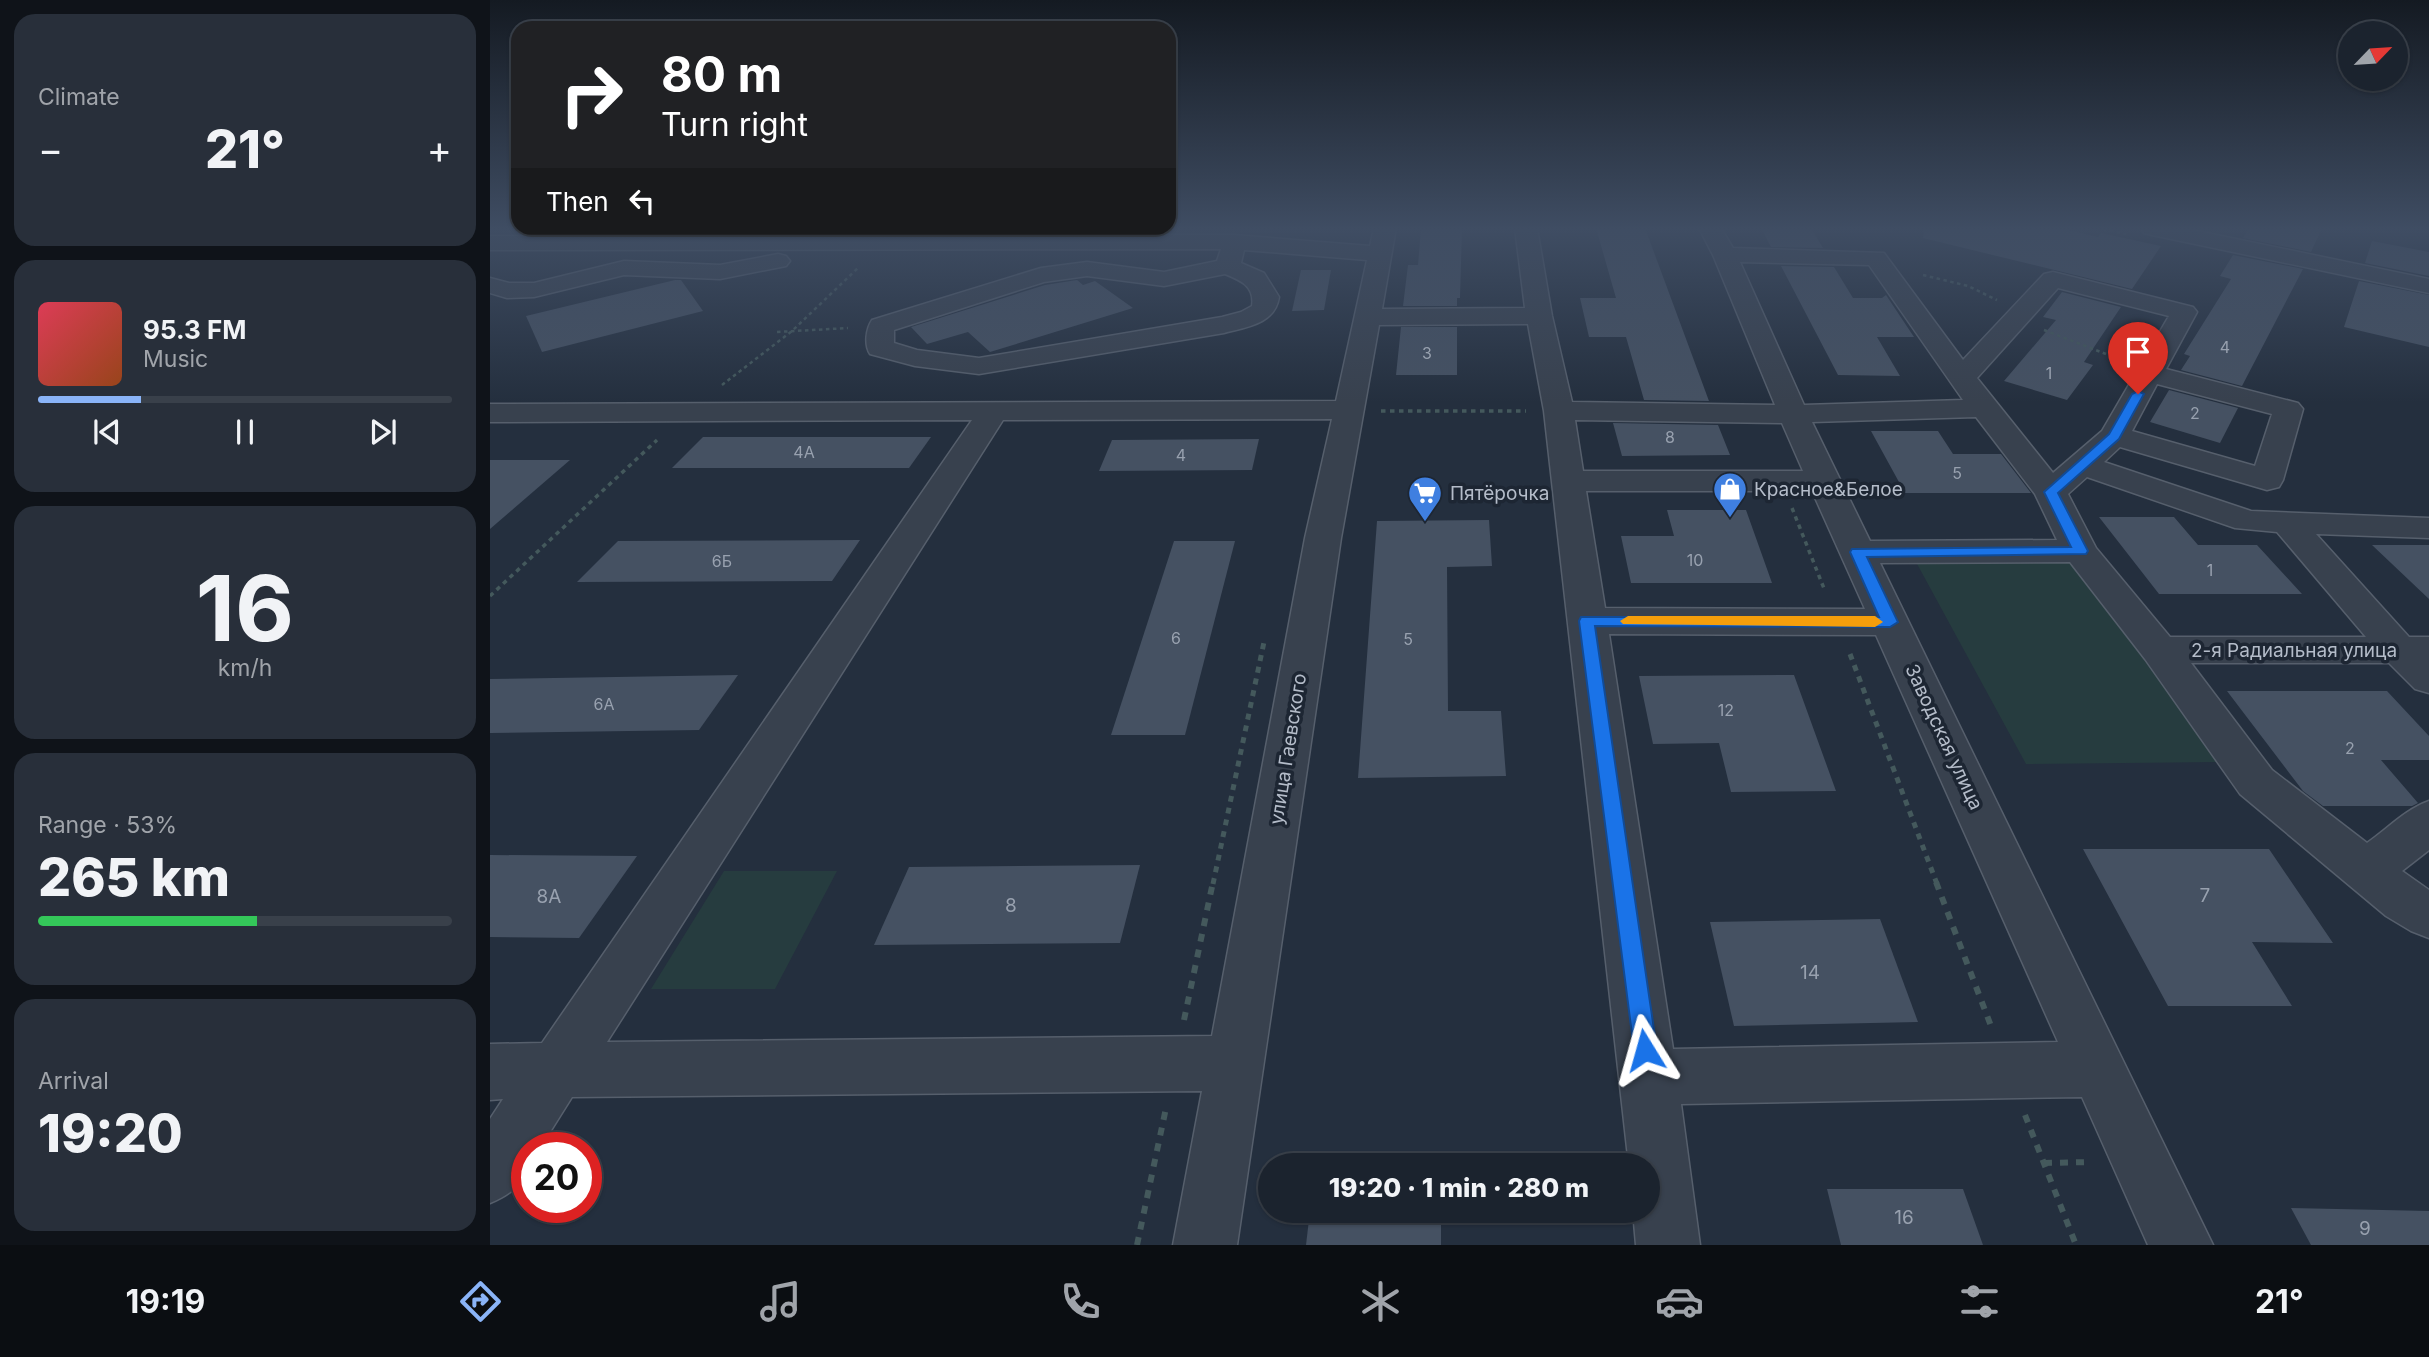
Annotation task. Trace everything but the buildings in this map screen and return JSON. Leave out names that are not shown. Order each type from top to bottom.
[{"type":"street","points":[[493,286],[507,291],[546,286]]},
{"type":"street","points":[[1006,286],[881,326],[880,348],[915,358],[979,366],[1122,340],[1178,334],[1250,318],[1264,309],[1266,297],[1260,286]]},
{"type":"street","name":"улица Гаевского","points":[[1205,1245],[1323,538],[1367,317],[1370,286]]},
{"type":"street","points":[[1535,286],[1559,411],[1649,1077],[1668,1245]]},
{"type":"street","name":"Заводская улица","points":[[1737,286],[1824,481],[2181,1245]]},
{"type":"street","points":[[1897,286],[1984,408],[2051,492],[2080,551],[2159,650],[2256,782],[2404,901],[2429,916]]},
{"type":"street","points":[[1964,377],[2046,286]]},
{"type":"street","points":[[2051,492],[2115,436],[2184,312],[2081,286]]},
{"type":"street","points":[[1367,317],[1539,316]]},
{"type":"street","points":[[2115,436],[2267,480],[2288,409],[2151,372]]},
{"type":"street","points":[[1559,411],[1794,414],[1984,408]]},
{"type":"street","points":[[490,413],[1349,410]]},
{"type":"street","points":[[490,1172],[993,412]]},
{"type":"street","points":[[2082,465],[2246,521],[2429,528]]},
{"type":"street","points":[[1568,481],[1824,481]]},
{"type":"street","points":[[2287,523],[2414,650],[2429,679]]},
{"type":"street","points":[[1857,552],[2080,551]]},
{"type":"street","points":[[1587,621],[1890,622]]},
{"type":"street","name":"2-я Радиальная улица","points":[[2159,650],[2414,650]]},
{"type":"street","points":[[2366,871],[2423,828],[2429,820]]},
{"type":"street","points":[[490,1072],[1235,1063]]},
{"type":"street","points":[[1649,1077],[2099,1069]]},
{"type":"path","points":[[1968,286],[2020,315],[2151,372]]},
{"type":"path","points":[[777,332],[881,326]]},
{"type":"path","points":[[1349,410],[1559,411]]},
{"type":"path","points":[[1782,481],[2076,1245]]},
{"type":"path","points":[[1137,1245],[1265,633]]},
{"type":"green space","points":[[2073,561],[2219,762],[2026,764],[1916,562]]},
{"type":"green space","points":[[724,871],[837,871],[775,989],[651,989]]},
{"type":"slow traffic","points":[[1628,621],[1875,622]]},
{"type":"place","name":"Красное&Белое","points":[[1730,519]]},
{"type":"place","name":"Пятёрочка","points":[[1425,523]]},
{"type":"route","points":[[1645,1050],[1587,621],[1890,622],[1857,552],[2080,551],[2051,492],[2115,436],[2138,394]]}]
